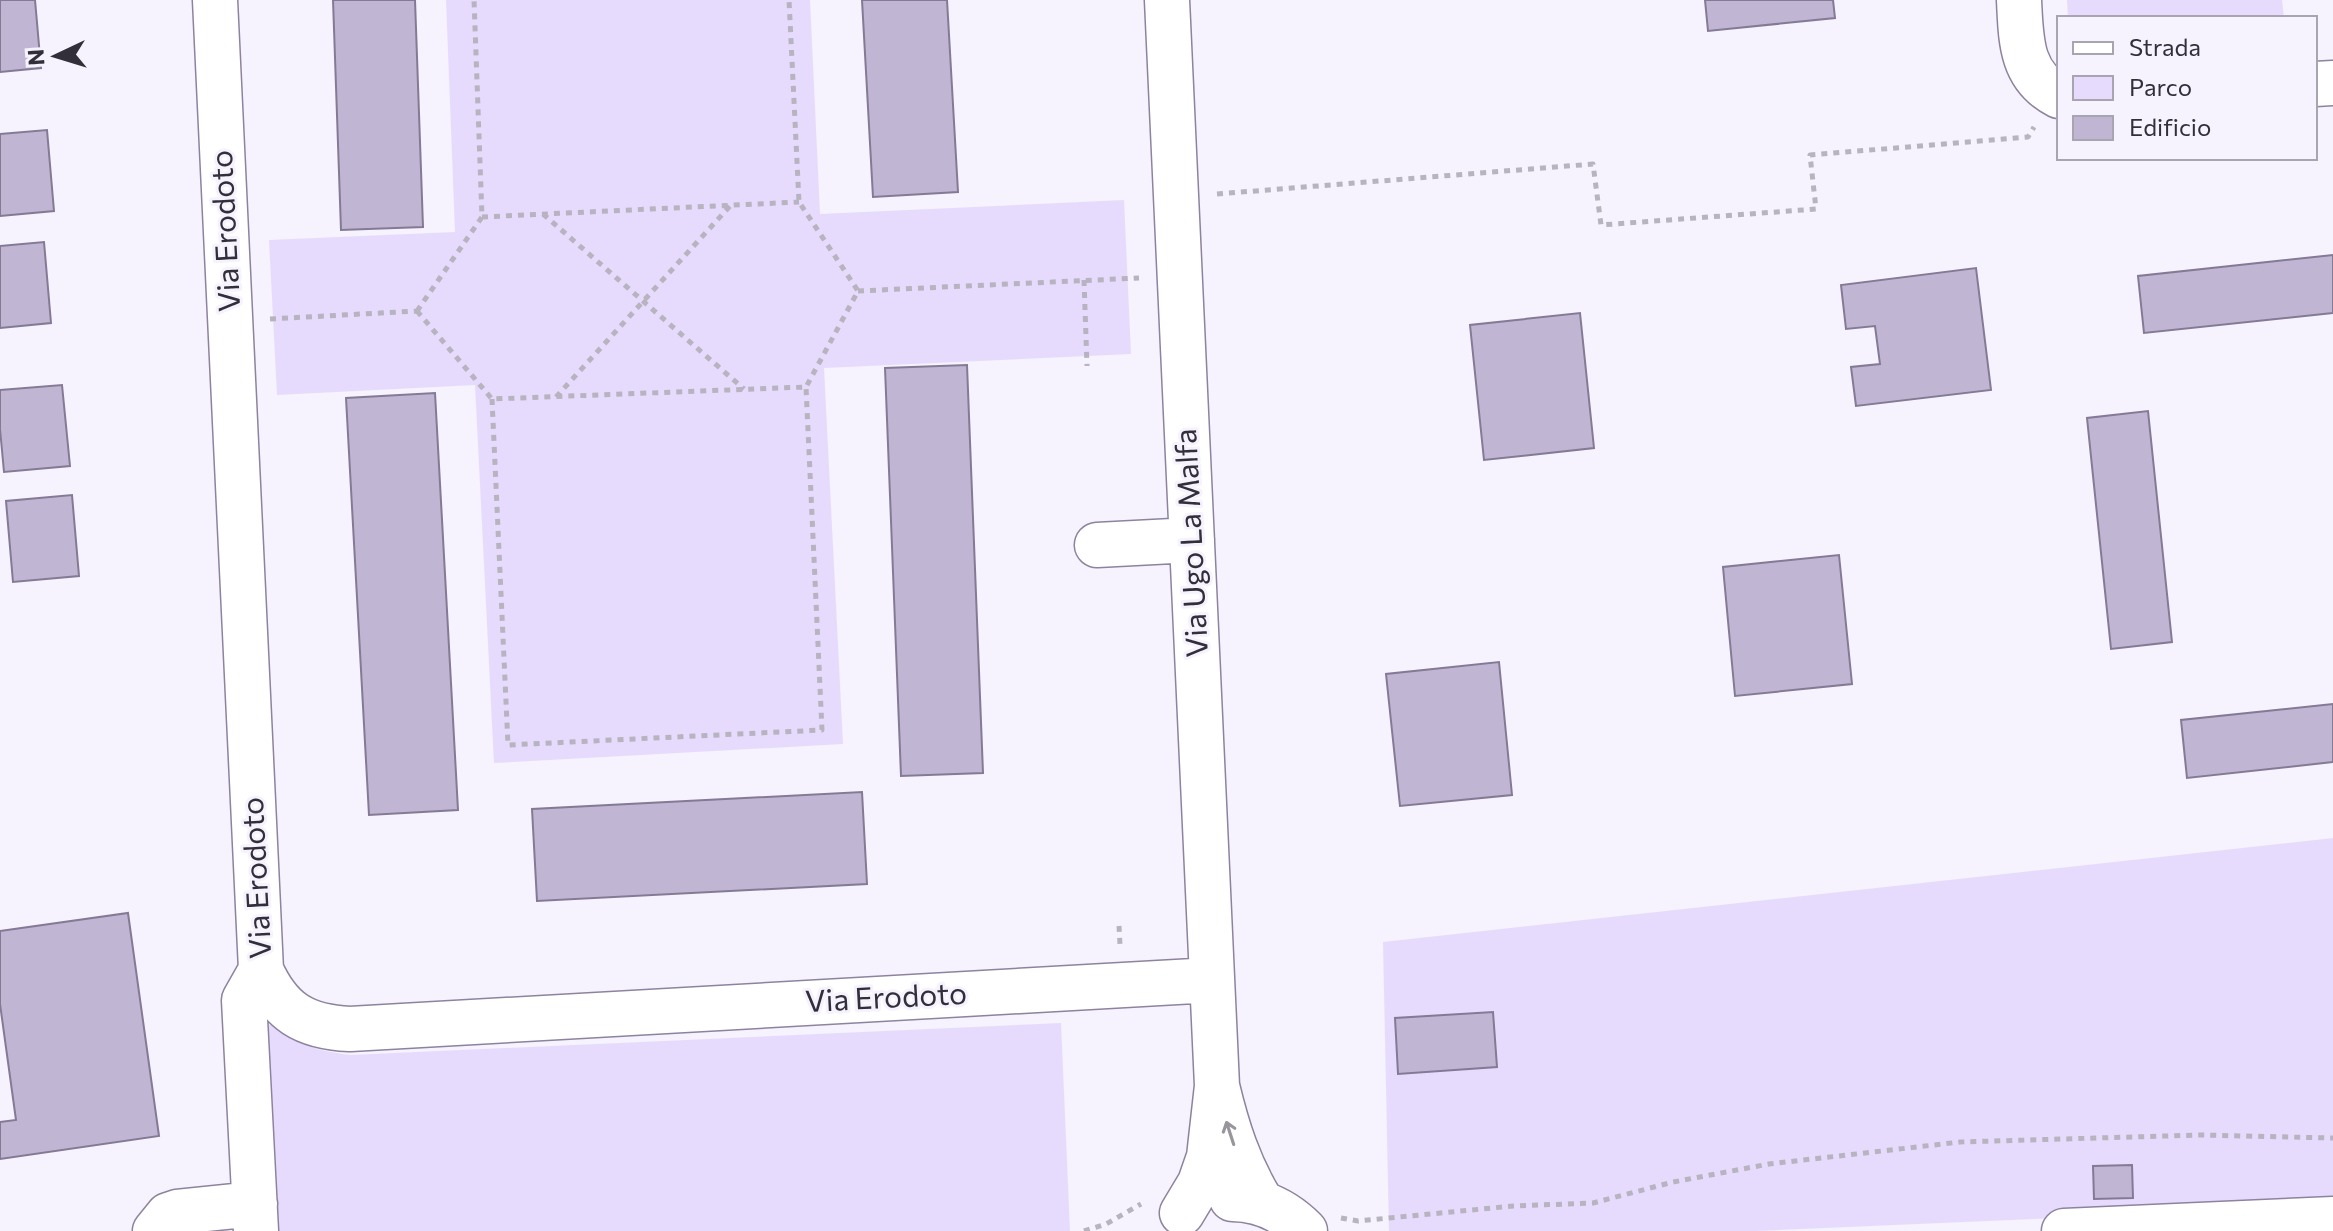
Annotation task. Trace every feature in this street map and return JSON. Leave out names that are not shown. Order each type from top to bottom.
[{"type":"street","name":"Via Erodoto","points":[[215,0],[261,970],[275,997],[290,1012],[330,1028],[350,1029],[1212,980]]},
{"type":"street","name":"Via Ugo La Malfa","points":[[1163,1215],[1200,1183],[1209,1157],[1217,1086],[1167,0]]},
{"type":"street","points":[[2019,5],[2020,40],[2031,73],[2057,95]]},
{"type":"street","points":[[1097,545],[1192,540]]},
{"type":"street","points":[[155,1231],[168,1215],[177,1212],[255,1218],[244,1000],[261,970]]},
{"type":"street","name":"Via Ugo La Malfa","points":[[1217,1086],[1236,1152],[1262,1203]]},
{"type":"street","points":[[1163,1215],[1222,1199],[1243,1199],[1318,1224]]},
{"type":"street","points":[[2064,1231],[2333,1219]]},
{"type":"path","points":[[417,311],[482,217],[474,0]]},
{"type":"path","points":[[789,0],[799,202],[858,291]]},
{"type":"path","points":[[1176,198],[1593,164],[1601,225],[1816,209],[1810,155],[2028,137],[2057,95]]},
{"type":"path","points":[[482,217],[799,202]]},
{"type":"path","points":[[556,397],[730,205]]},
{"type":"path","points":[[543,214],[745,389]]},
{"type":"path","points":[[858,291],[1180,276]]},
{"type":"path","points":[[1084,280],[1087,366]]},
{"type":"path","points":[[417,311],[492,399],[508,745],[822,730],[806,387],[858,291]]},
{"type":"path","points":[[264,319],[417,311]]},
{"type":"path","points":[[492,399],[806,387]]},
{"type":"path","points":[[1318,1224],[1513,1206],[1593,1203],[1673,1182],[1769,1164],[1960,1142],[2200,1135],[2333,1138]]},
{"type":"path","points":[[1084,1231],[1106,1224],[1163,1215]]},
{"type":"green space","points":[[446,0],[810,0],[820,214],[1124,200],[1131,354],[824,368],[843,744],[494,763],[475,385],[277,395],[269,240],[455,232]]},
{"type":"green space","points":[[2067,0],[2282,0],[2284,16],[2068,16]]},
{"type":"green space","points":[[2333,838],[2333,1206],[1756,1231],[1389,1231],[1383,942]]},
{"type":"green space","points":[[1061,1023],[1070,1231],[267,1231],[260,1039],[270,1024],[308,1046],[351,1055]]},
{"type":"building","points":[[0,0],[35,0],[41,68],[0,72]]},
{"type":"building","points":[[333,0],[415,0],[423,227],[341,230]]},
{"type":"building","points":[[862,0],[947,0],[958,192],[873,197]]},
{"type":"building","points":[[1705,0],[1833,0],[1835,18],[1708,31]]},
{"type":"building","points":[[47,130],[54,211],[0,216],[0,134]]},
{"type":"building","points":[[44,242],[51,323],[0,328],[0,246]]},
{"type":"building","points":[[2333,255],[2333,313],[2144,333],[2138,276]]},
{"type":"building","points":[[1976,268],[1991,390],[1856,406],[1851,367],[1880,364],[1875,326],[1846,329],[1841,285]]},
{"type":"building","points":[[1580,313],[1594,448],[1484,460],[1470,325]]},
{"type":"building","points":[[967,365],[983,773],[901,776],[885,368]]},
{"type":"building","points":[[62,385],[70,466],[4,472],[0,390]]},
{"type":"building","points":[[435,393],[458,810],[369,815],[346,398]]},
{"type":"building","points":[[2148,411],[2172,642],[2111,649],[2087,418]]},
{"type":"building","points":[[72,495],[79,576],[13,582],[6,501]]},
{"type":"building","points":[[1839,555],[1852,684],[1735,696],[1723,567]]},
{"type":"building","points":[[1499,662],[1512,795],[1400,806],[1386,674]]},
{"type":"building","points":[[2333,704],[2333,762],[2187,778],[2181,720]]},
{"type":"building","points":[[862,792],[867,884],[537,901],[532,809]]},
{"type":"building","points":[[128,913],[159,1136],[0,1159],[0,1122],[16,1120],[0,1004],[0,931]]},
{"type":"building","points":[[1493,1012],[1497,1067],[1398,1074],[1395,1018]]},
{"type":"building","points":[[2132,1165],[2133,1198],[2094,1199],[2093,1166]]}]
